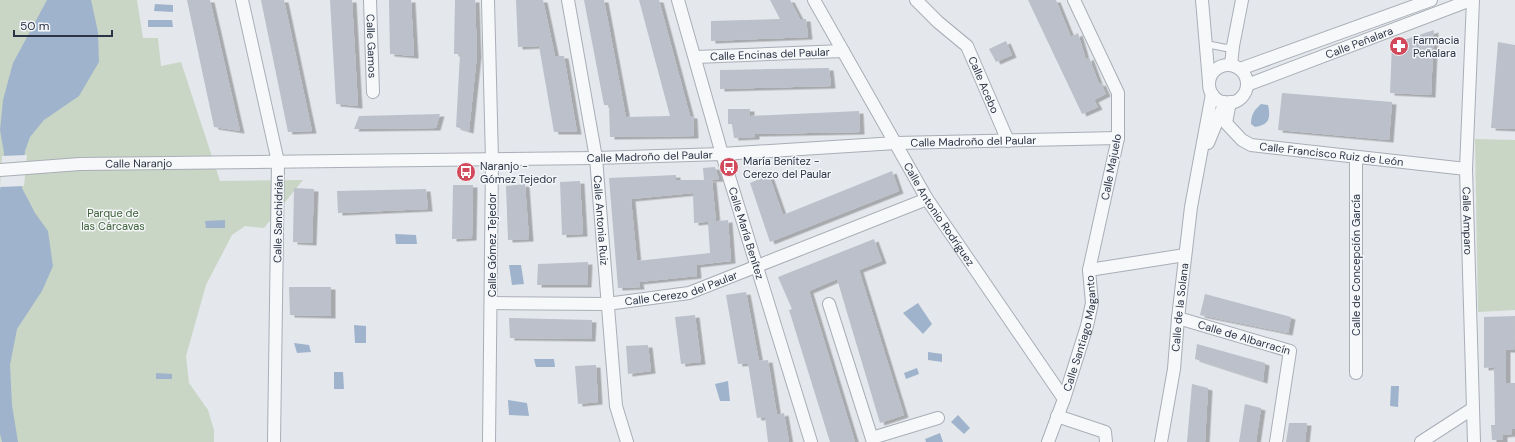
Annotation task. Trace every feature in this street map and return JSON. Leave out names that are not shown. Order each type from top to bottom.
[{"type":"street","name":"Calle Sanchidrián","points":[[242,0],[278,162],[274,442]]},
{"type":"street","name":"Calle Gamos","points":[[370,0],[373,92]]},
{"type":"street","name":"Calle Gómez Tejedor","points":[[488,0],[492,160],[492,303],[489,442]]},
{"type":"street","name":"Calle Antonia Ruiz","points":[[568,0],[596,158],[616,406],[627,442]]},
{"type":"street","name":"Calle María Benítez","points":[[678,0],[696,57],[722,154],[811,442]]},
{"type":"street","name":"Calle Antonio Rodríguez","points":[[814,0],[927,199],[1064,399]]},
{"type":"street","name":"Calle Acebo","points":[[916,0],[938,22],[967,46],[1008,141]]},
{"type":"street","name":"Calle Majuelo","points":[[1074,0],[1118,93],[1118,138],[1089,270]]},
{"type":"street","points":[[1202,0],[1211,88],[1218,100],[1227,102],[1238,100],[1244,93],[1247,85],[1245,76],[1236,67],[1233,46],[1242,0]]},
{"type":"street","name":"Calle Peñalara","points":[[1211,88],[1213,72],[1222,66],[1236,67],[1431,0]]},
{"type":"street","name":"Calle Peñalara","points":[[1247,85],[1472,0]]},
{"type":"street","name":"Calle Amparo","points":[[1472,0],[1466,169],[1474,442]]},
{"type":"street","name":"Calle Encinas del Paular","points":[[696,57],[843,51]]},
{"type":"street","name":"Calle de la Solana","points":[[1161,442],[1174,369],[1185,255],[1211,88]]},
{"type":"street","name":"Calle Francisco Ruiz de León","points":[[1227,102],[1226,123],[1238,136],[1251,145],[1466,169]]},
{"type":"street","name":"Calle de la Solana","points":[[1197,172],[1227,102]]},
{"type":"street","name":"Calle Madroño del Paular","points":[[278,162],[596,158],[722,154],[896,144],[1118,138]]},
{"type":"street","name":"Calle de Concepción García","points":[[1356,157],[1356,373]]},
{"type":"street","name":"Calle Naranjo","points":[[0,170],[80,164],[278,162]]},
{"type":"street","name":"Calle Cerezo del Paular","points":[[492,303],[607,304],[689,293],[927,199]]},
{"type":"street","name":"Calle Santiago Maganto","points":[[1048,442],[1064,399],[1087,326],[1092,303],[1089,270],[1185,255]]},
{"type":"street","points":[[829,304],[873,440],[938,418]]},
{"type":"street","name":"Calle de Albarracín","points":[[1178,318],[1290,351],[1276,442]]},
{"type":"street","points":[[1421,442],[1472,409]]},
{"type":"street","points":[[1057,416],[1105,432],[1106,442]]},
{"type":"lane","points":[[1206,44],[1226,48],[1233,46]]},
{"type":"green space","name":"Parque de las Cárcavas","points":[[0,0],[137,0],[143,38],[158,38],[161,66],[181,62],[220,181],[303,180],[264,228],[245,226],[232,235],[206,285],[186,356],[189,383],[208,410],[214,430],[214,442],[0,442]]},
{"type":"green space","points":[[1475,139],[1515,140],[1515,310],[1478,312]]},
{"type":"water","points":[[47,0],[91,0],[98,32],[99,62],[79,96],[44,120],[30,137],[25,151],[22,188],[35,213],[48,231],[53,266],[42,291],[17,329],[10,365],[12,405],[18,442],[2,442],[0,434],[0,191],[4,153],[0,130],[3,100],[13,63]]},
{"type":"water","points":[[155,4],[173,5],[173,12],[154,11]]},
{"type":"water","points":[[148,20],[172,20],[173,27],[148,27]]},
{"type":"water","points":[[1261,104],[1268,105],[1269,117],[1266,123],[1255,127],[1251,124],[1252,115]]},
{"type":"water","points":[[225,220],[225,228],[206,228],[205,221]]},
{"type":"water","points":[[395,234],[416,235],[417,244],[396,244]]},
{"type":"water","points":[[509,265],[521,265],[524,284],[512,285]]},
{"type":"water","points":[[918,303],[932,324],[923,334],[903,313]]},
{"type":"water","points":[[354,325],[366,326],[366,343],[355,343]]},
{"type":"water","points":[[294,343],[309,345],[311,352],[297,353]]},
{"type":"water","points":[[928,352],[942,354],[942,362],[928,360]]},
{"type":"water","points":[[534,359],[554,359],[555,367],[536,367]]},
{"type":"water","points":[[917,368],[919,374],[906,379],[904,373]]},
{"type":"water","points":[[334,372],[343,372],[344,389],[334,389]]},
{"type":"water","points":[[156,373],[172,374],[172,379],[156,379]]},
{"type":"water","points":[[728,381],[730,401],[720,401],[715,384]]},
{"type":"water","points":[[1391,386],[1399,386],[1398,407],[1390,406]]},
{"type":"water","points":[[508,400],[527,403],[529,416],[509,415]]},
{"type":"water","points":[[958,415],[970,428],[964,434],[951,422]]},
{"type":"water","points":[[940,433],[943,442],[926,442],[925,439]]},
{"type":"pier","points":[[27,155],[24,186],[0,187],[2,156]]},
{"type":"building","points":[[187,0],[210,0],[240,131],[214,127]]},
{"type":"building","points":[[261,0],[284,0],[312,131],[288,132]]},
{"type":"building","points":[[330,0],[352,0],[358,106],[336,104]]},
{"type":"building","points":[[389,0],[411,0],[414,56],[390,54]]},
{"type":"building","points":[[455,0],[475,0],[477,55],[469,131],[456,127],[460,54],[454,54]]},
{"type":"building","points":[[516,0],[543,0],[555,56],[564,56],[577,132],[554,132],[539,46],[518,47]]},
{"type":"building","points":[[584,0],[604,0],[626,117],[670,116],[639,0],[659,0],[690,116],[693,116],[694,136],[610,137],[609,105],[604,105]]},
{"type":"building","points":[[770,0],[790,0],[800,19],[806,19],[808,37],[711,41],[711,21],[780,19]]},
{"type":"building","points":[[1028,0],[1056,0],[1071,37],[1078,33],[1086,60],[1089,57],[1099,84],[1101,83],[1106,94],[1094,100],[1098,107],[1082,114]]},
{"type":"building","points":[[1434,30],[1431,95],[1390,93],[1392,44]]},
{"type":"building","points":[[1006,41],[1012,55],[996,62],[989,49]]},
{"type":"building","points":[[1498,42],[1515,45],[1515,129],[1491,128]]},
{"type":"building","points":[[829,68],[831,86],[720,89],[720,70]]},
{"type":"building","points":[[1282,93],[1392,102],[1389,140],[1278,130]]},
{"type":"building","points":[[728,109],[750,109],[750,116],[859,111],[860,132],[755,134],[755,137],[734,138],[732,124],[728,124]]},
{"type":"building","points":[[440,114],[436,128],[354,129],[359,116]]},
{"type":"building","points":[[715,167],[719,179],[704,180],[703,168]]},
{"type":"building","points":[[892,171],[899,191],[770,242],[750,183],[769,175],[783,215]]},
{"type":"building","points":[[676,175],[676,180],[712,180],[716,221],[694,223],[693,193],[631,199],[637,261],[710,253],[708,222],[728,220],[731,261],[696,265],[697,276],[639,282],[640,287],[618,288],[609,178]]},
{"type":"building","points":[[580,181],[583,234],[562,235],[560,182]]},
{"type":"building","points":[[525,184],[529,239],[508,240],[506,186]]},
{"type":"building","points":[[453,185],[473,185],[472,238],[452,239]]},
{"type":"building","points":[[294,188],[314,189],[312,243],[293,242]]},
{"type":"building","points":[[426,189],[428,209],[338,213],[337,191]]},
{"type":"building","points":[[874,239],[882,261],[859,270],[904,415],[880,423],[837,279],[809,291],[855,442],[830,442],[789,310],[792,309],[778,277]]},
{"type":"building","points":[[588,262],[587,285],[537,285],[538,264]]},
{"type":"building","points":[[289,287],[331,287],[331,316],[290,315]]},
{"type":"building","points":[[746,292],[759,361],[768,360],[777,415],[784,413],[789,442],[768,442],[765,417],[757,418],[748,363],[738,364],[726,295]]},
{"type":"building","points":[[1205,294],[1291,317],[1288,333],[1200,315]]},
{"type":"building","points":[[695,315],[701,362],[681,364],[675,317]]},
{"type":"building","points":[[1515,316],[1514,350],[1506,350],[1506,383],[1515,383],[1515,429],[1512,429],[1512,434],[1503,435],[1503,440],[1492,440],[1491,425],[1495,425],[1494,367],[1484,368],[1484,317]]},
{"type":"building","points":[[509,318],[592,320],[591,339],[510,338]]},
{"type":"building","points":[[1197,344],[1265,363],[1263,381],[1195,359]]},
{"type":"building","points":[[648,345],[651,371],[628,374],[626,346]]},
{"type":"building","points":[[596,365],[598,402],[578,404],[575,366]]},
{"type":"building","points":[[1192,384],[1208,388],[1205,442],[1187,442]]},
{"type":"building","points":[[1245,404],[1261,408],[1256,442],[1239,442]]},
{"type":"building","points":[[1289,423],[1307,423],[1305,442],[1286,442]]},
{"type":"place","name":"Farmacia Peñalara","points":[[1399,46]]},
{"type":"place","name":"María Benítez - Cerezo del Paular","points":[[729,167]]},
{"type":"place","name":"Naranjo - Gómez Tejedor","points":[[466,172]]}]
